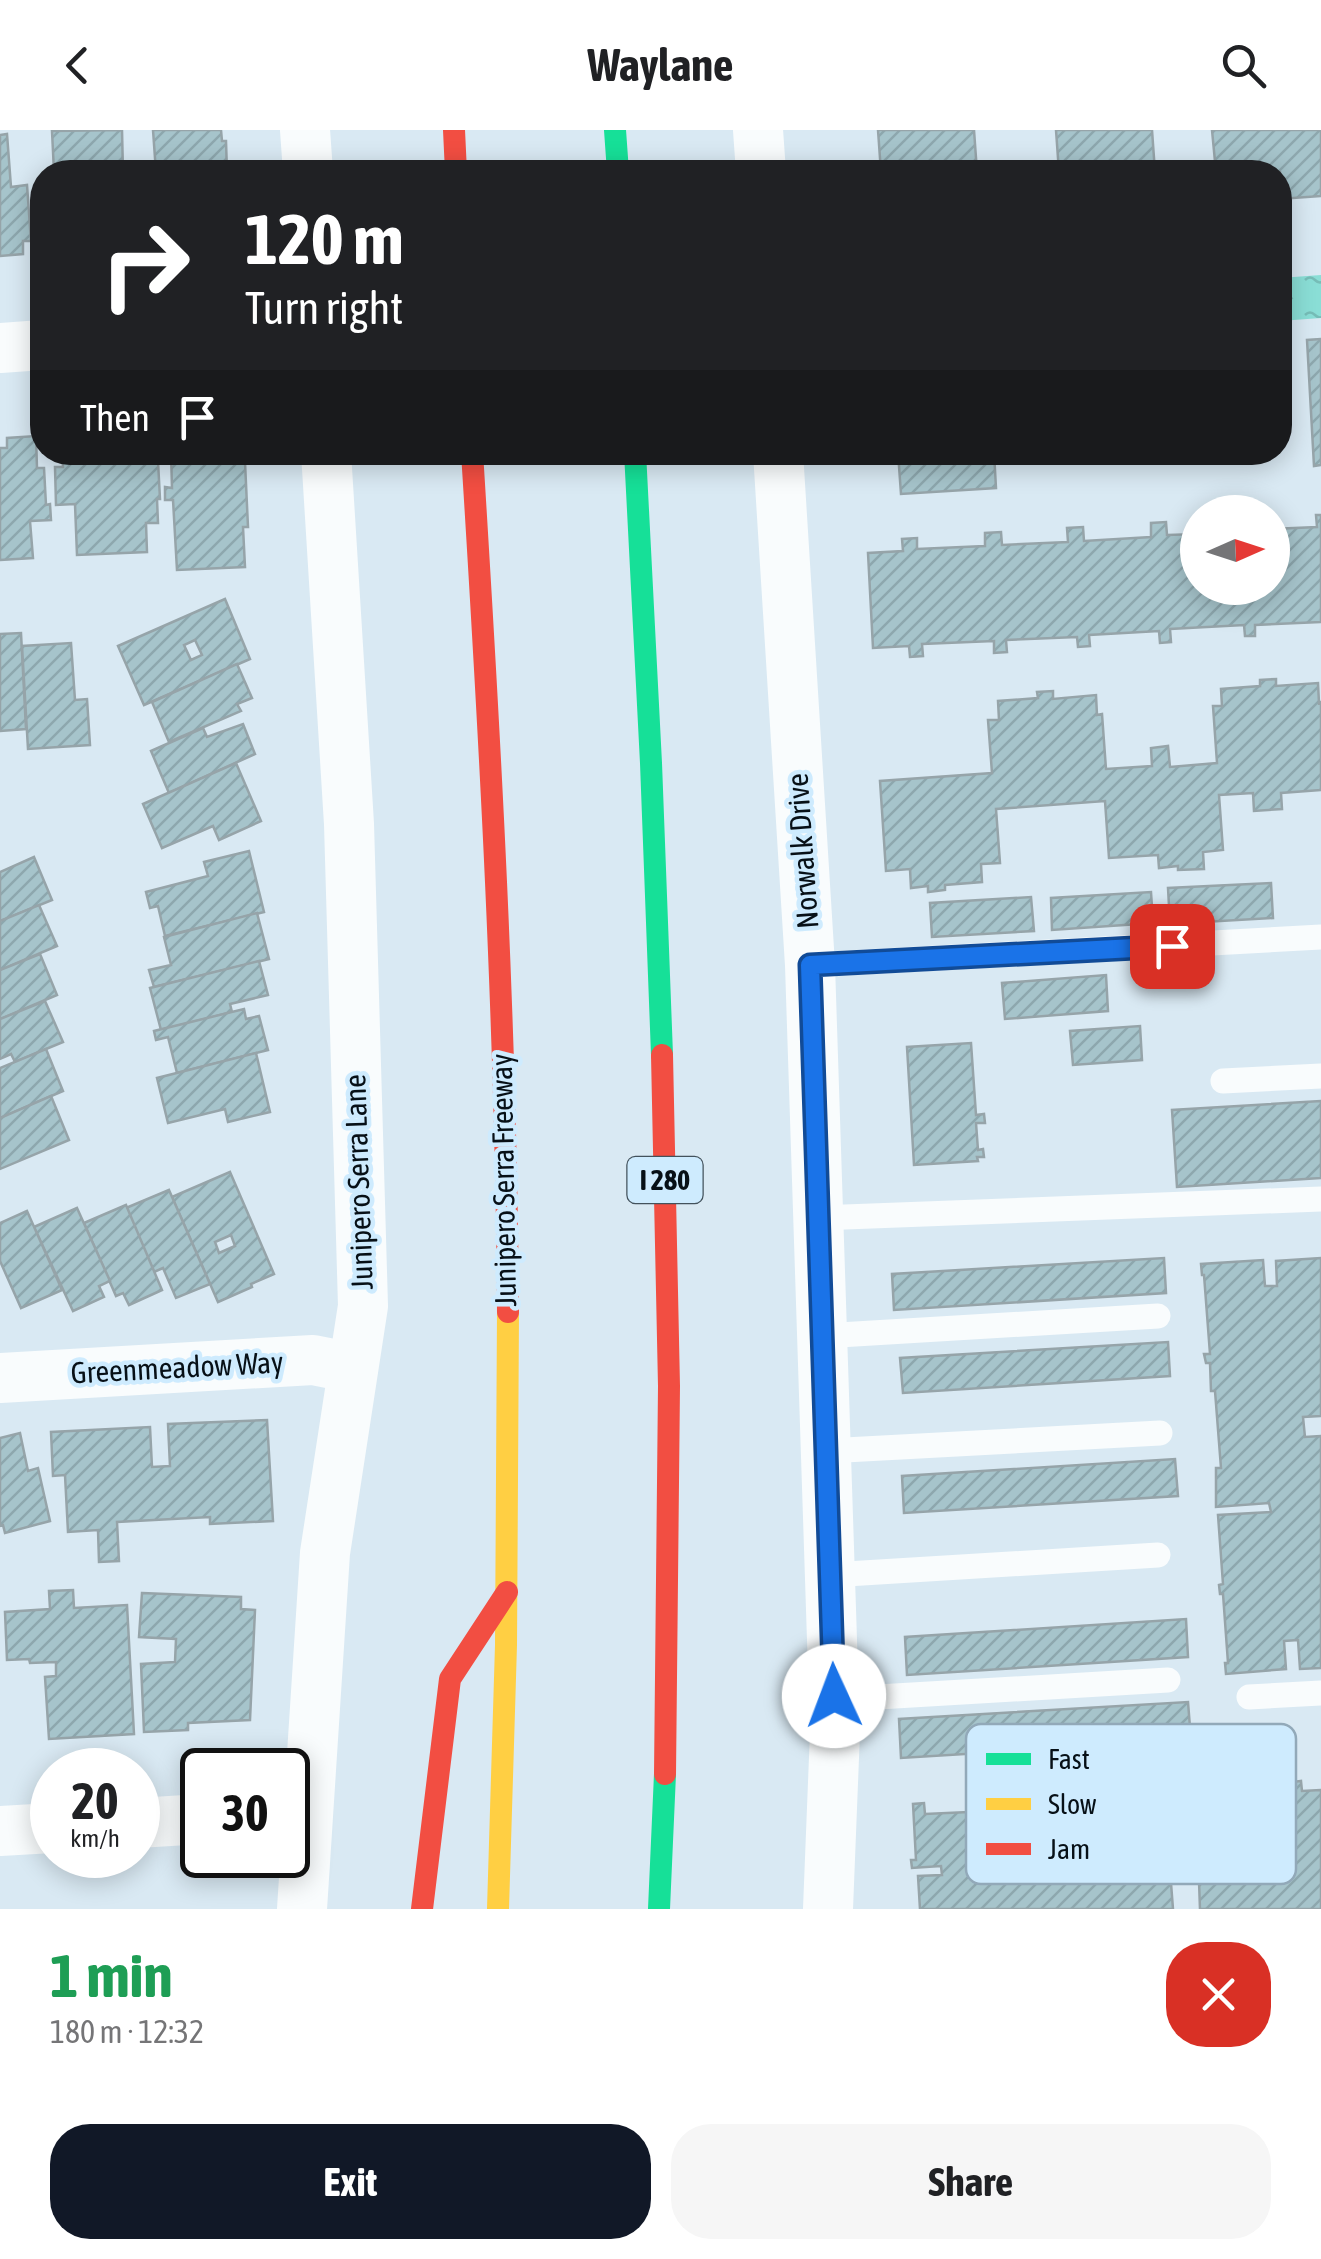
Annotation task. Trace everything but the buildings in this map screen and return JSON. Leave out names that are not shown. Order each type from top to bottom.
[{"type":"highway","points":[[454,130],[455,160]]},
{"type":"highway","points":[[615,130],[617,160]]},
{"type":"highway","name":"Junipero Serra Freeway","points":[[473,465],[496,852],[504,1102],[507,1592],[498,1909]]},
{"type":"highway","name":"I 280","points":[[635,465],[655,848],[664,1116],[667,1697],[660,1909]]},
{"type":"highway","points":[[422,1909],[450,1680],[507,1592]]},
{"type":"street","points":[[305,130],[307,160]]},
{"type":"street","points":[[758,130],[760,160]]},
{"type":"street","points":[[0,348],[30,346]]},
{"type":"street","name":"Junipero Serra Lane","points":[[304,1748],[325,1553],[363,1306],[351,882],[327,465]]},
{"type":"street","name":"Norwalk Drive","points":[[779,465],[810,965],[835,1732],[828,1909]]},
{"type":"street","name":"Greenmeadow Way","points":[[0,1378],[313,1360],[353,1368]]},
{"type":"street","points":[[0,1831],[30,1829]]},
{"type":"street","name":"Junipero Serra Lane","points":[[300,1878],[302,1909]]},
{"type":"lane","points":[[810,965],[1321,938]]},
{"type":"lane","points":[[1223,1081],[1321,1076]]},
{"type":"lane","points":[[818,1218],[1321,1199]]},
{"type":"lane","points":[[822,1336],[1158,1316]]},
{"type":"lane","points":[[826,1451],[1160,1433]]},
{"type":"lane","points":[[830,1575],[1158,1555]]},
{"type":"lane","points":[[834,1696],[878,1697],[1168,1680]]},
{"type":"lane","points":[[1248,1697],[1321,1693]]},
{"type":"water","points":[[1321,275],[1321,318],[1292,320],[1292,277]]},
{"type":"traffic: fast","points":[[615,130],[617,160]]},
{"type":"traffic: fast","points":[[636,465],[662,1055]]},
{"type":"traffic: fast","points":[[659,1909],[665,1774]]},
{"type":"traffic: slow","points":[[498,1909],[506,1645],[508,1312]]},
{"type":"traffic: jam","points":[[454,130],[455,160]]},
{"type":"traffic: jam","points":[[473,465],[496,882],[508,1312]]},
{"type":"traffic: jam","points":[[662,1055],[669,1386],[665,1774]]},
{"type":"traffic: jam","points":[[422,1909],[450,1679],[507,1592]]},
{"type":"route","points":[[834,1696],[810,965],[1172,946]]}]
